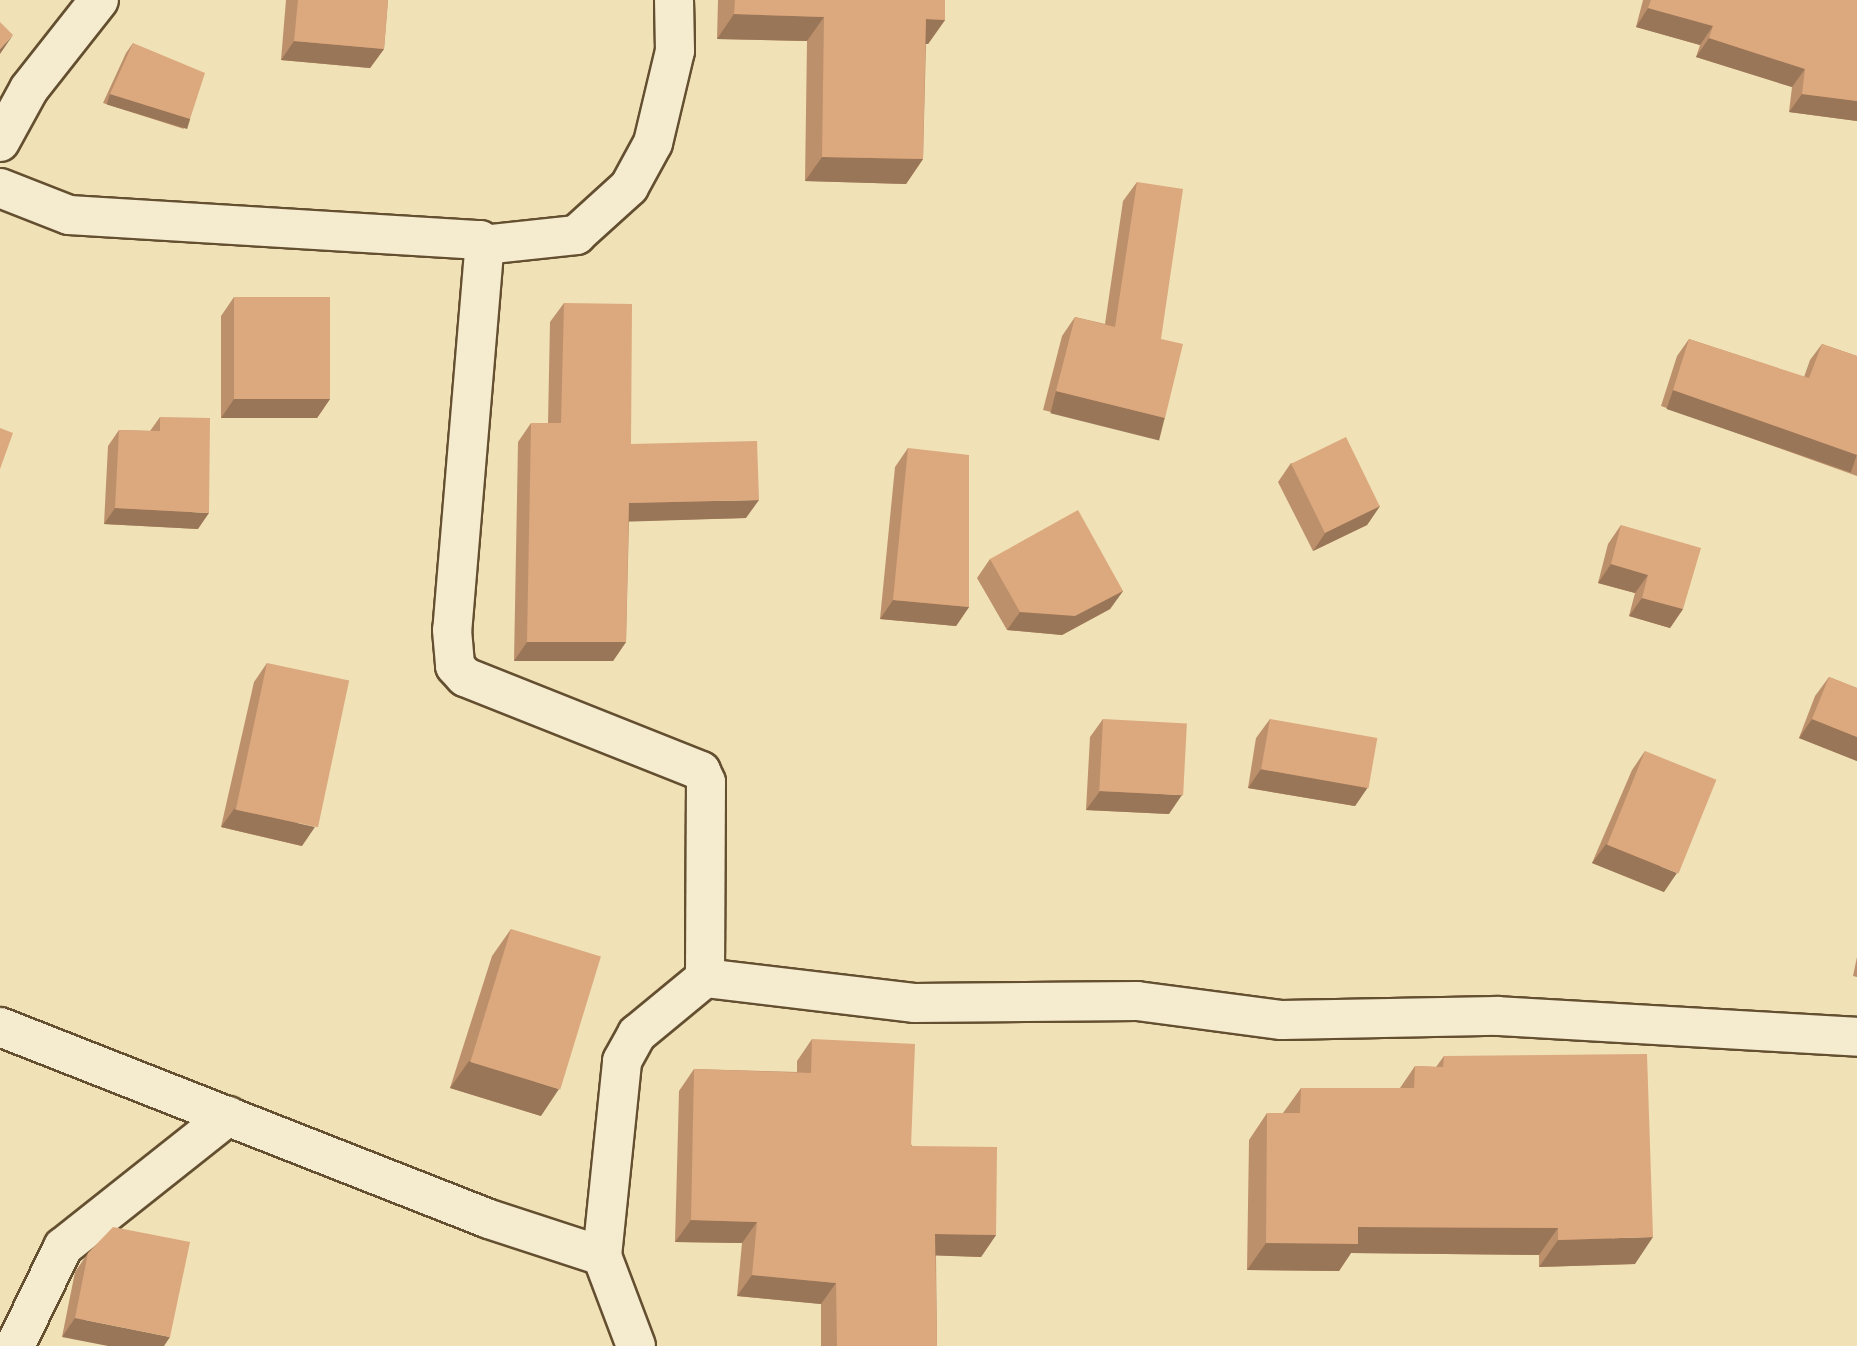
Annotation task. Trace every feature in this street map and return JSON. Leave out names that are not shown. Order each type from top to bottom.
[{"type":"street","points":[[0,142],[29,89],[99,0]]},
{"type":"street","points":[[0,188],[69,215],[474,237],[483,245],[576,235],[629,187],[653,143],[675,51],[674,0]]},
{"type":"street","points":[[483,245],[452,630],[455,666],[465,677],[701,771],[706,782],[705,978]]},
{"type":"street","points":[[636,1346],[602,1256],[622,1060],[637,1034],[705,978],[914,1003],[1138,1001],[1282,1020],[1497,1016],[1857,1037]]},
{"type":"street","points":[[0,1027],[228,1116],[602,1256]]},
{"type":"street","points":[[15,1346],[63,1247],[152,1170],[228,1116]]},
{"type":"building","points":[[298,0],[388,0],[384,49],[294,41]]},
{"type":"building","points":[[735,0],[945,0],[945,20],[926,19],[923,159],[822,157],[824,17],[734,14]]},
{"type":"building","points":[[1651,0],[1857,0],[1857,101],[1802,94],[1805,69],[1709,38],[1713,26],[1648,8]]},
{"type":"building","points":[[0,22],[13,35],[0,49]]},
{"type":"building","points":[[133,43],[205,73],[190,119],[110,94]]},
{"type":"building","points":[[1137,182],[1183,189],[1161,339],[1183,344],[1165,418],[1056,391],[1075,317],[1115,327]]},
{"type":"building","points":[[234,297],[330,297],[330,399],[234,399]]},
{"type":"building","points":[[564,303],[632,304],[631,444],[757,441],[759,500],[629,503],[626,642],[527,642],[531,423],[561,423]]},
{"type":"building","points":[[1689,339],[1809,378],[1822,344],[1857,356],[1857,455],[1673,390]]},
{"type":"building","points":[[160,417],[210,418],[209,513],[115,508],[119,430],[160,431]]},
{"type":"building","points":[[0,428],[13,433],[0,469]]},
{"type":"building","points":[[1346,437],[1380,506],[1325,533],[1291,464]]},
{"type":"building","points":[[908,448],[969,455],[969,607],[893,600]]},
{"type":"building","points":[[1078,510],[1123,591],[1075,616],[1020,612],[990,559]]},
{"type":"building","points":[[1621,525],[1701,548],[1683,609],[1642,598],[1648,575],[1611,564]]},
{"type":"building","points":[[267,663],[349,680],[318,827],[236,810]]},
{"type":"building","points":[[1829,677],[1857,688],[1857,737],[1812,719]]},
{"type":"building","points":[[1103,719],[1187,723],[1183,795],[1099,791]]},
{"type":"building","points":[[1270,719],[1377,738],[1368,788],[1261,769]]},
{"type":"building","points":[[1645,751],[1716,780],[1679,873],[1607,845]]},
{"type":"building","points":[[511,929],[601,956],[560,1089],[470,1062]]},
{"type":"building","points":[[812,1039],[915,1044],[911,1146],[997,1147],[996,1235],[935,1234],[937,1346],[837,1346],[836,1283],[752,1275],[757,1222],[691,1220],[694,1069],[811,1073]]},
{"type":"building","points":[[1647,1054],[1653,1237],[1558,1240],[1558,1228],[1358,1227],[1358,1244],[1266,1243],[1267,1113],[1300,1113],[1301,1088],[1414,1088],[1415,1066],[1443,1067],[1444,1056]]},
{"type":"building","points":[[113,1227],[190,1242],[170,1337],[75,1318],[88,1253]]}]
